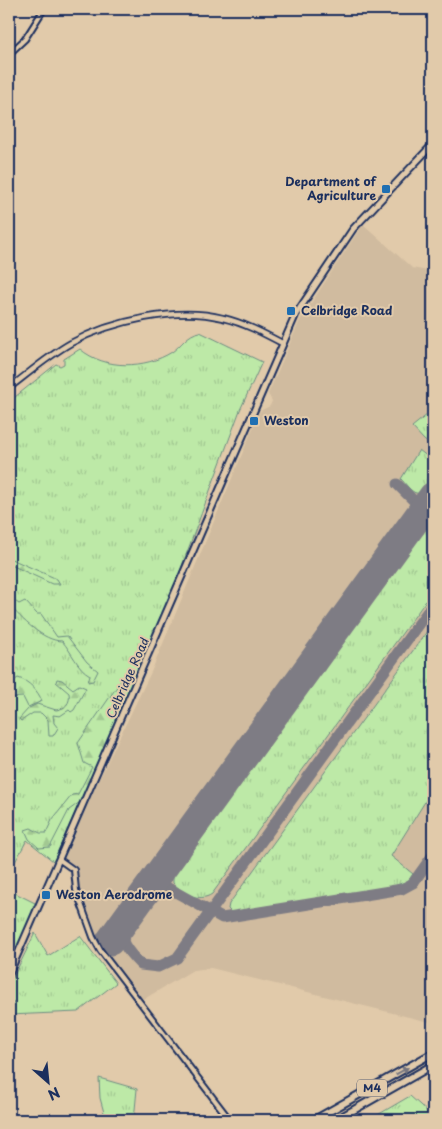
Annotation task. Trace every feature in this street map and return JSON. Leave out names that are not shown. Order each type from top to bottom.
[{"type":"highway","name":"M4","points":[[314,1120],[433,1053]]},
{"type":"highway","name":"M4","points":[[336,1120],[433,1065]]},
{"type":"main road","name":"Celbridge Road","points":[[9,974],[248,428],[282,343],[298,310],[353,229],[433,144]]},
{"type":"street","points":[[9,54],[25,39],[44,9]]},
{"type":"street","points":[[77,9],[94,11],[103,9]]},
{"type":"street","points":[[9,388],[62,348],[83,337],[159,316],[190,314],[220,317],[248,326],[282,343]]},
{"type":"street","points":[[60,860],[74,870],[76,890],[97,945],[230,1120]]},
{"type":"shaded area","points":[[363,224],[412,268],[433,272],[433,1023],[211,968],[193,970],[144,999],[132,991],[100,947],[78,888],[77,868],[62,856],[152,670],[260,411],[270,406],[272,401],[268,394],[300,320]]},
{"type":"green space","points":[[200,332],[262,362],[240,410],[170,598],[55,858],[53,861],[27,840],[9,873],[9,407],[15,397],[56,364],[60,366],[64,364],[64,359],[80,349],[101,361],[125,365],[138,364],[161,358],[172,352],[195,333]]},
{"type":"green space","points":[[433,410],[433,447],[412,427]]},
{"type":"green space","points":[[419,450],[433,461],[433,470],[429,487],[422,493],[416,493],[401,479]]},
{"type":"green space","points":[[428,524],[433,528],[433,591],[212,894],[207,897],[197,897],[181,890],[173,883],[173,872],[306,687]]},
{"type":"green space","points":[[9,558],[57,579],[60,584],[52,584],[9,564]]},
{"type":"green space","points":[[9,597],[19,604],[25,601],[37,614],[41,614],[57,637],[67,636],[87,662],[98,671],[93,681],[88,682],[90,675],[78,664],[62,641],[40,633],[20,617],[9,605]]},
{"type":"green space","points":[[433,623],[433,789],[391,856],[413,874],[408,881],[391,887],[231,912],[228,909],[229,904]]},
{"type":"green space","points":[[130,674],[135,679],[80,802],[69,810],[50,847],[39,848],[29,839],[25,830],[31,828],[40,833],[46,833],[52,820],[72,795],[78,794],[92,767],[84,763],[78,743],[123,678]]},
{"type":"green space","points":[[18,678],[26,681],[33,687],[42,701],[28,707],[23,697],[9,698],[9,684]]},
{"type":"green space","points":[[57,679],[62,680],[73,689],[79,685],[86,688],[74,710],[71,712],[69,710],[60,716],[53,715],[54,723],[58,728],[53,736],[49,736],[48,720],[41,713],[33,713],[21,721],[19,719],[29,708],[37,704],[56,710],[67,705],[69,693],[56,682]]},
{"type":"green space","points":[[9,890],[35,903],[9,968]]},
{"type":"green space","points":[[35,933],[48,956],[80,936],[116,983],[78,1012],[9,1015],[14,1002],[9,1002],[9,986]]},
{"type":"green space","points":[[99,1078],[137,1089],[134,1120],[106,1120],[100,1098]]},
{"type":"green space","points":[[410,1096],[430,1114],[433,1112],[433,1120],[369,1120]]},
{"type":"taxiway","points":[[397,484],[433,520]]},
{"type":"taxiway","points":[[124,921],[121,933],[122,939],[128,950],[141,965],[158,967],[177,958],[433,604]]},
{"type":"taxiway","points":[[154,880],[222,918],[402,889],[413,883],[433,855]]},
{"type":"runway","points":[[110,941],[433,496]]},
{"type":"place","name":"Department of Agriculture","points":[[386,189]]},
{"type":"place","name":"Celbridge Road","points":[[291,311]]},
{"type":"place","name":"Weston","points":[[254,421]]},
{"type":"place","name":"Weston Aerodrome","points":[[46,895]]}]
